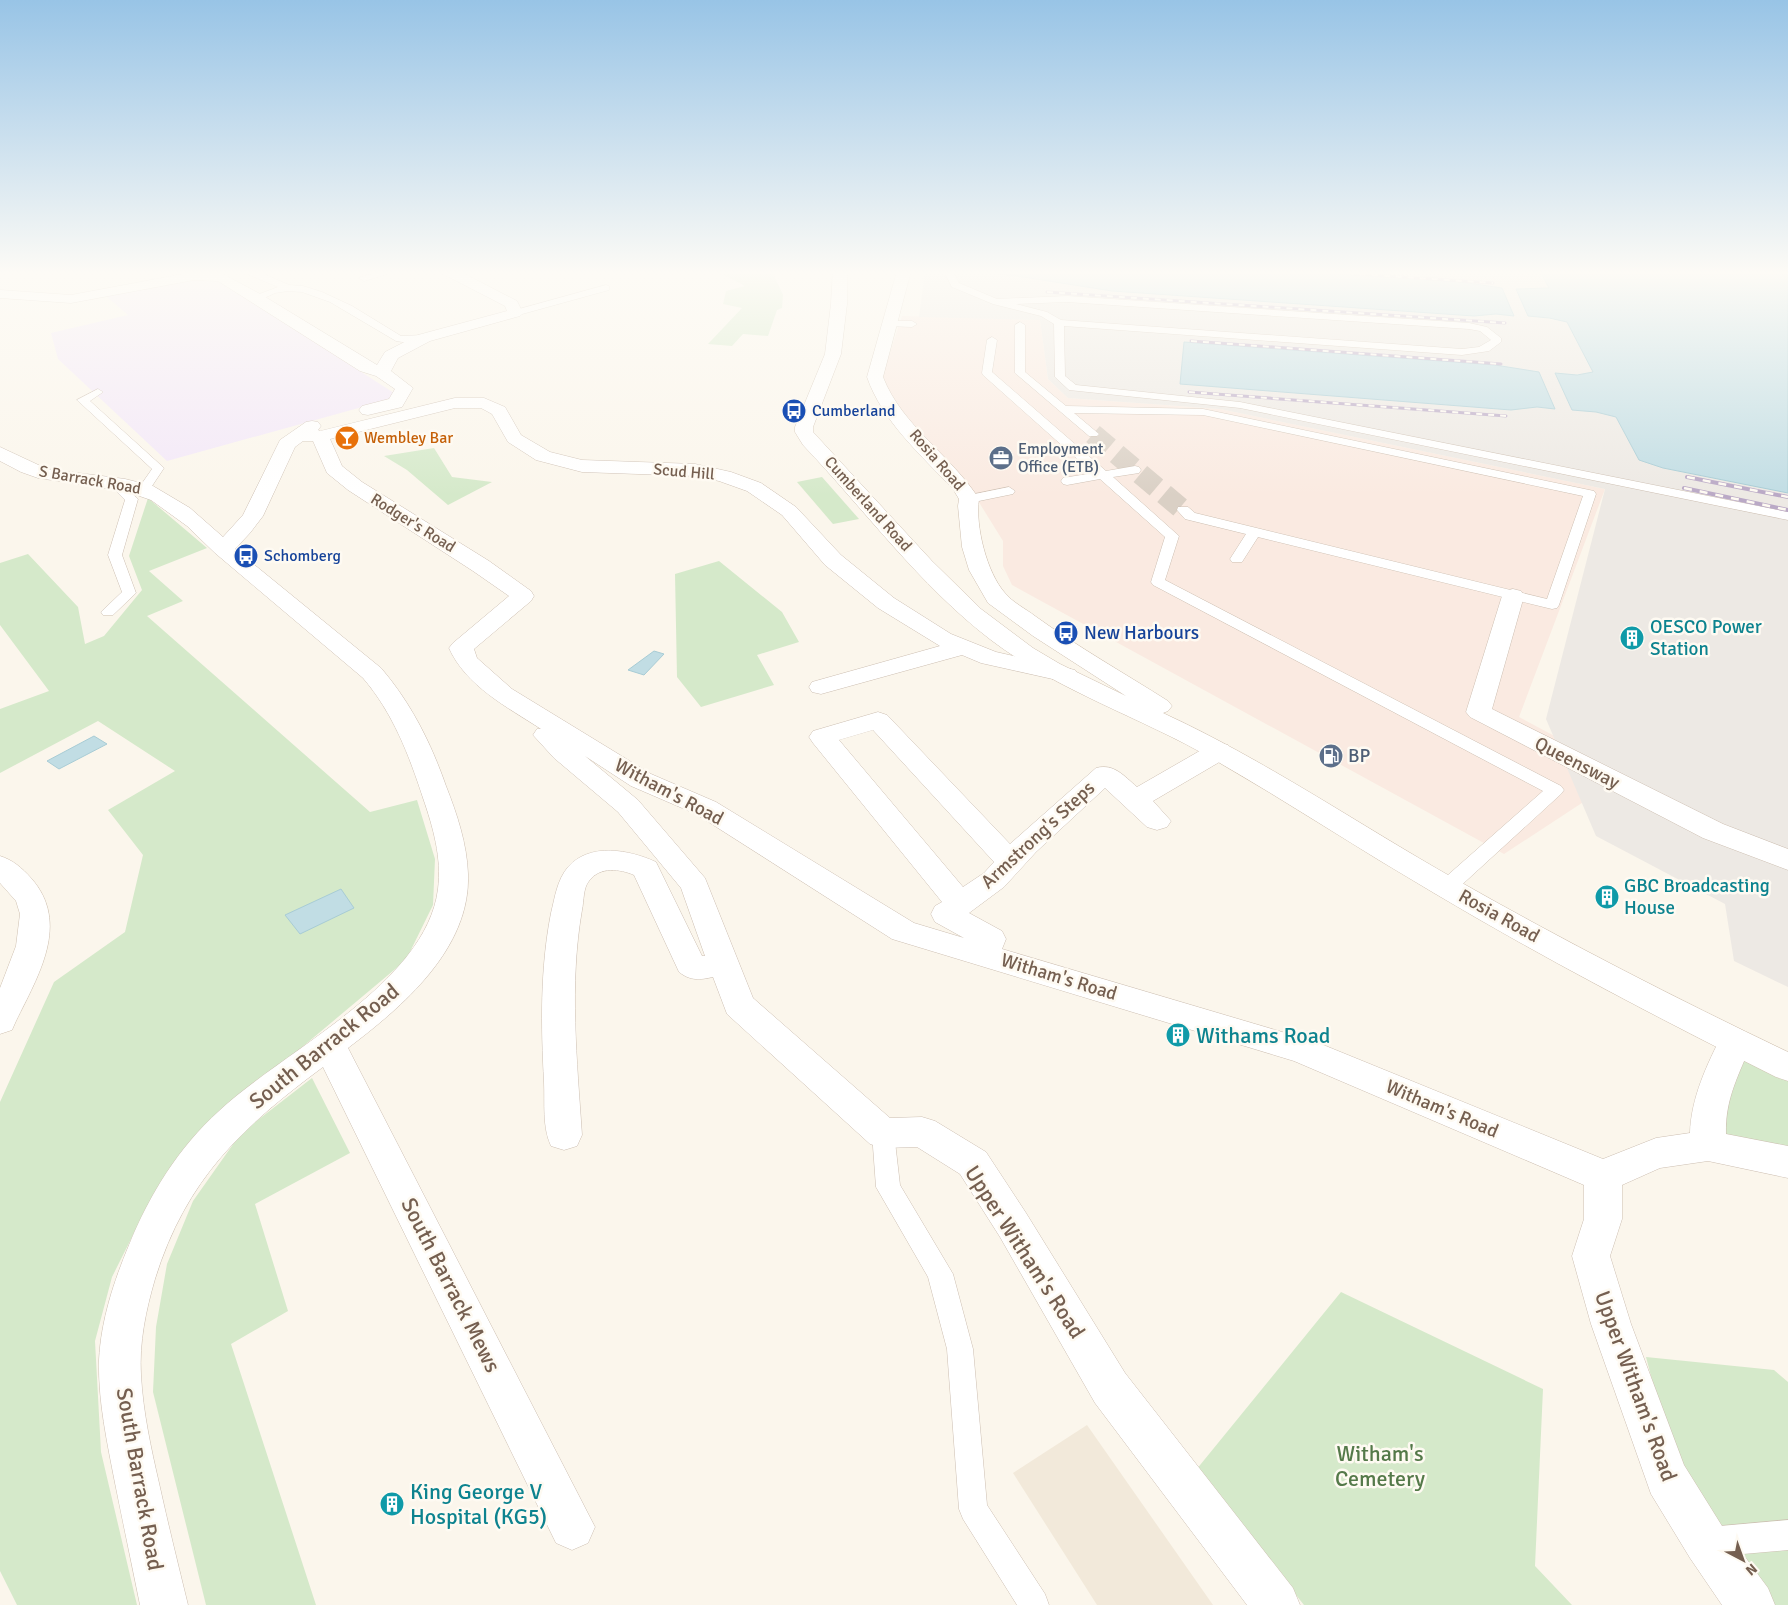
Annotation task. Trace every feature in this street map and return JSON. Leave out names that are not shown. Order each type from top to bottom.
[{"type":"street","points":[[222,549],[243,529],[253,516],[287,444],[315,424],[396,403],[404,388],[382,372],[366,367],[332,346]]},
{"type":"street","points":[[382,372],[391,355],[409,346]]},
{"type":"street","name":"Cumberland Road","points":[[834,346],[833,354],[804,428],[806,436],[906,546],[979,619],[1022,651],[1066,675]]},
{"type":"street","name":"Rosia Road","points":[[884,346],[875,377],[878,388],[885,401],[961,486],[969,498],[968,506],[974,549],[980,570],[996,598],[1041,631],[1150,699],[1218,751]]},
{"type":"street","name":"Scud Hill","points":[[298,435],[320,436],[455,403],[484,403],[499,411],[514,438],[543,456],[582,466],[695,470],[739,480],[754,487],[789,511],[833,560],[886,603],[943,640],[989,658],[1066,675]]},
{"type":"street","name":"Rodger's Road","points":[[320,436],[334,469],[355,486],[482,566],[523,596]]},
{"type":"street","name":"S Barrack Road","points":[[0,453],[16,464],[44,474],[114,483],[144,489],[157,494],[206,533],[222,549]]},
{"type":"street","name":"South Barrack Road","points":[[164,1605],[129,1447],[122,1402],[120,1359],[124,1322],[141,1263],[159,1220],[176,1188],[196,1158],[219,1133],[254,1102],[400,986],[422,961],[440,931],[451,903],[453,880],[452,856],[447,826],[425,764],[397,709],[380,682],[372,673],[222,549]]},
{"type":"street","name":"Witham's Road","points":[[523,596],[461,648],[467,661],[503,694],[641,780],[706,808],[903,930],[1304,1051],[1603,1176]]},
{"type":"street","name":"Queensway","points":[[1513,596],[1478,712],[1713,831],[1788,860]]},
{"type":"street","points":[[821,687],[961,648]]},
{"type":"street","name":"Rosia Road","points":[[1066,675],[1218,751],[1447,887],[1559,950],[1735,1042],[1788,1067]]},
{"type":"street","points":[[503,694],[563,752],[628,806],[695,885],[738,1005],[883,1133]]},
{"type":"street","points":[[960,903],[822,737],[878,720],[1010,862]]},
{"type":"street","points":[[1157,820],[1135,800],[1218,751]]},
{"type":"street","name":"Armstrong's Steps","points":[[984,954],[991,939],[946,914],[994,880],[1026,845],[1105,774],[1135,800]]},
{"type":"street","points":[[564,1136],[558,964],[563,924],[572,884],[579,872],[589,865],[607,861],[630,862],[646,869],[690,964],[699,969],[722,963]]},
{"type":"street","points":[[0,866],[13,877],[31,902],[35,923],[31,954],[0,1021]]},
{"type":"street","points":[[1708,1146],[1708,1114],[1713,1095],[1735,1042]]},
{"type":"street","name":"South Barrack Mews","points":[[329,1044],[572,1527]]},
{"type":"street","name":"Upper Witham's Road","points":[[883,1133],[922,1132],[973,1164],[1013,1225],[1110,1388],[1276,1605]]},
{"type":"street","points":[[1603,1176],[1656,1153],[1708,1146],[1788,1162]]},
{"type":"street","name":"Upper Witham's Road","points":[[1603,1176],[1604,1219],[1590,1256],[1611,1324],[1666,1478],[1706,1542],[1751,1605]]},
{"type":"lane","points":[[391,355],[397,346]]},
{"type":"lane","points":[[991,346],[988,374],[1172,536],[1158,582],[1556,790],[1513,826],[1447,887]]},
{"type":"lane","points":[[1020,346],[1020,373],[1093,434]]},
{"type":"lane","points":[[1059,346],[1060,377],[1073,388],[1240,405],[1788,516]]},
{"type":"lane","points":[[1377,346],[1462,352],[1483,350],[1491,346]]},
{"type":"lane","points":[[98,392],[83,400],[158,468],[144,489]]},
{"type":"lane","points":[[1064,409],[1203,412],[1590,494],[1552,605],[1190,516],[1183,510]]},
{"type":"lane","points":[[1067,481],[1136,470]]},
{"type":"lane","points":[[108,612],[129,593],[116,555],[132,498],[114,483]]},
{"type":"lane","points":[[969,498],[1009,492]]},
{"type":"lane","points":[[1237,559],[1254,532]]},
{"type":"lane","points":[[883,1133],[888,1187],[940,1274],[960,1349],[973,1509],[1034,1605]]},
{"type":"lane","points":[[1706,1542],[1788,1535]]},
{"type":"shaded area","points":[[54,346],[320,346],[394,393],[391,399],[167,461],[58,359]]},
{"type":"shaded area","points":[[892,346],[1044,346],[1048,379],[1068,398],[1220,409],[1605,489],[1519,717],[1626,774],[1504,854],[1012,585],[1003,566],[1003,541],[972,491],[889,397],[882,377]]},
{"type":"shaded area","points":[[1044,346],[1579,346],[1593,372],[1577,374],[1596,412],[1610,414],[1617,418],[1640,460],[1663,468],[1788,493],[1788,987],[1734,961],[1725,904],[1596,836],[1546,719],[1605,489],[1220,409],[1068,398],[1048,379]]},
{"type":"shaded area","points":[[1087,1425],[1213,1605],[1097,1605],[1013,1473]]},
{"type":"green space","points":[[434,448],[452,477],[492,482],[448,505],[407,470],[384,456]]},
{"type":"green space","points":[[822,477],[859,519],[833,524],[797,482]]},
{"type":"green space","points":[[148,498],[207,548],[149,571],[183,601],[147,616],[370,812],[417,800],[435,859],[433,905],[406,960],[202,1131],[154,1193],[112,1277],[95,1341],[101,1452],[137,1605],[17,1605],[0,1571],[0,1102],[54,982],[125,932],[143,855],[108,810],[175,771],[98,721],[0,773],[0,709],[49,691],[0,625],[0,563],[28,554],[78,607],[85,644],[104,636],[142,590],[129,556]]},
{"type":"green space","points":[[719,561],[782,612],[799,642],[757,655],[774,685],[701,707],[677,677],[675,574]]},
{"type":"green space","points":[[1745,1058],[1788,1079],[1788,1147],[1725,1134],[1726,1106]]},
{"type":"green space","points":[[312,1078],[350,1153],[255,1204],[288,1311],[231,1344],[316,1605],[206,1605],[153,1392],[156,1327],[167,1264],[193,1201],[241,1133]]},
{"type":"green space","name":"Witham's Cemetery","points":[[1341,1292],[1543,1389],[1535,1566],[1572,1605],[1304,1605],[1196,1470]]},
{"type":"green space","points":[[1646,1357],[1774,1370],[1788,1382],[1788,1605],[1769,1605],[1694,1496],[1663,1422]]},
{"type":"water","points":[[1184,346],[1237,346],[1495,365],[1539,372],[1555,409],[1537,407],[1511,410],[1180,384]]},
{"type":"water","points":[[1579,346],[1788,346],[1788,493],[1663,468],[1639,460],[1616,417],[1596,412],[1572,410],[1555,373],[1577,375],[1593,372]]},
{"type":"water","points":[[654,651],[664,654],[644,675],[628,670]]},
{"type":"water","points":[[94,736],[107,744],[59,769],[47,761]]},
{"type":"water","points":[[341,889],[354,908],[300,934],[285,915]]},
{"type":"tunnel","points":[[1093,434],[1183,510]]},
{"type":"railway","points":[[1257,346],[1501,364]]},
{"type":"railway","points":[[1189,392],[1506,416]]},
{"type":"railway","points":[[1687,477],[1788,497]]},
{"type":"railway","points":[[1684,488],[1788,510]]},
{"type":"place","name":"Cumberland","points":[[794,411]]},
{"type":"place","name":"Wembley Bar","points":[[347,438]]},
{"type":"place","name":"Employment Office (ETB)","points":[[1001,458]]},
{"type":"place","name":"Schomberg","points":[[246,556]]},
{"type":"place","name":"New Harbours","points":[[1066,633]]},
{"type":"place","name":"OESCO Power Station","points":[[1632,638]]},
{"type":"place","name":"BP","points":[[1331,756]]},
{"type":"place","name":"GBC Broadcasting House","points":[[1607,897]]},
{"type":"place","name":"Withams Road","points":[[1178,1035]]},
{"type":"place","name":"King George V Hospital (KG5)","points":[[392,1504]]}]
